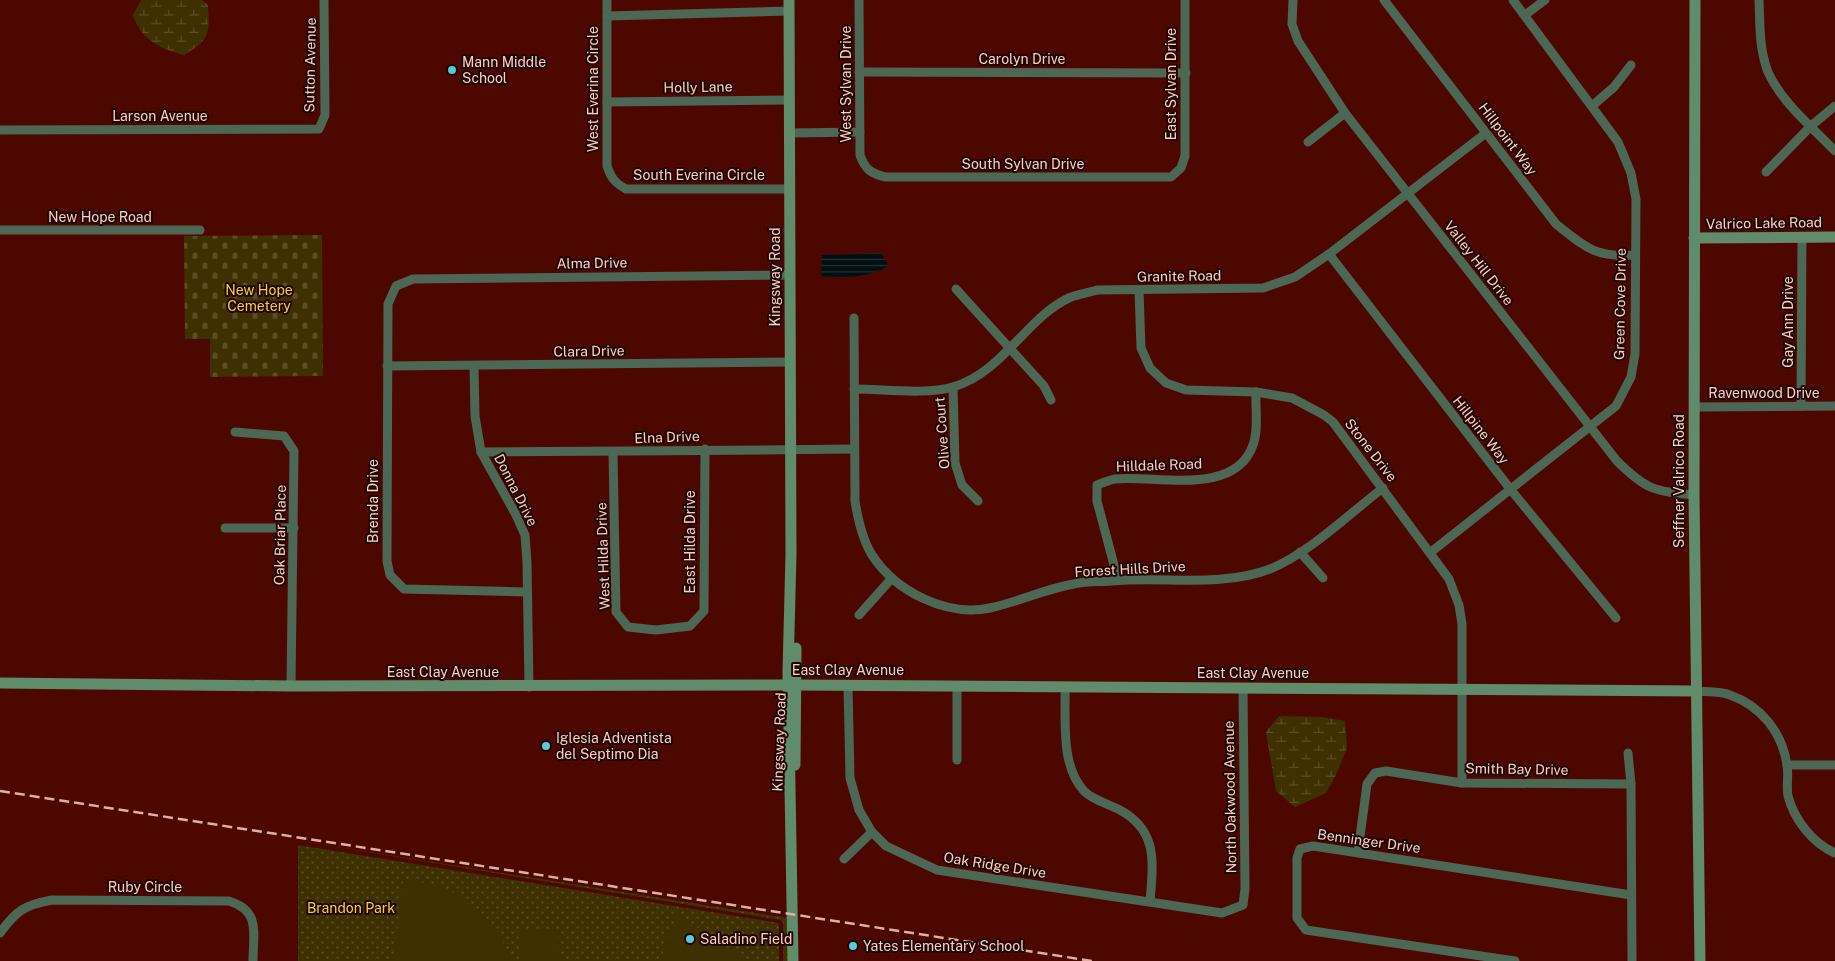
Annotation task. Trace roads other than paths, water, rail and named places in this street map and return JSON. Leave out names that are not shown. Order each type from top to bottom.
[{"type":"street","name":"Sutton Avenue","points":[[319,129],[325,115],[324,0]]},
{"type":"street","name":"West Everina Circle","points":[[607,0],[607,166],[611,178]]},
{"type":"street","name":"West Sylvan Drive","points":[[859,0],[860,155],[864,166]]},
{"type":"street","name":"East Sylvan Drive","points":[[1181,168],[1185,156],[1185,0]]},
{"type":"street","name":"Valley Hill Drive","points":[[1293,0],[1292,24],[1298,41],[1345,113],[1406,193],[1592,426],[1617,461],[1644,485],[1665,493],[1694,495]]},
{"type":"street","name":"Hillpoint Way","points":[[1384,0],[1556,224],[1585,248],[1618,256],[1636,255]]},
{"type":"street","name":"Green Cove Drive","points":[[1431,552],[1616,406],[1631,377],[1635,354],[1636,199],[1631,173],[1618,142],[1513,0]]},
{"type":"street","points":[[1525,16],[1545,0]]},
{"type":"street","name":"Seffner Valrico Road","points":[[1695,0],[1695,691],[1700,961]]},
{"type":"street","points":[[1760,0],[1760,40],[1768,72],[1782,95],[1835,151]]},
{"type":"street","points":[[607,16],[789,6]]},
{"type":"street","name":"Kingsway Road","points":[[789,6],[791,554],[795,619],[792,685],[796,748],[792,811],[793,961]]},
{"type":"street","points":[[1592,106],[1614,87],[1630,65]]},
{"type":"street","name":"Carolyn Drive","points":[[859,72],[1186,72]]},
{"type":"street","name":"Holly Lane","points":[[607,102],[790,100]]},
{"type":"street","points":[[1766,172],[1811,126],[1835,106]]},
{"type":"street","points":[[1308,142],[1345,113]]},
{"type":"street","name":"Larson Avenue","points":[[0,130],[319,129]]},
{"type":"street","points":[[790,133],[860,132]]},
{"type":"street","name":"Granite Road","points":[[854,389],[926,390],[953,387],[982,374],[1050,310],[1070,298],[1097,290],[1263,288],[1295,277],[1329,254],[1486,132]]},
{"type":"street","name":"South Sylvan Drive","points":[[864,166],[873,174],[885,177],[1171,177],[1181,168]]},
{"type":"street","name":"South Everina Circle","points":[[611,178],[626,189],[790,189]]},
{"type":"street","name":"New Hope Road","points":[[0,230],[200,230]]},
{"type":"street","name":"Gay Ann Drive","points":[[1801,406],[1802,237]]},
{"type":"street","name":"Valrico Lake Road","points":[[1694,238],[1835,237]]},
{"type":"street","name":"Hillpine Way","points":[[1329,254],[1511,490],[1616,618]]},
{"type":"street","name":"Alma Drive","points":[[396,286],[412,279],[790,275]]},
{"type":"street","name":"Brenda Drive","points":[[396,286],[388,304],[387,561],[390,575],[404,589],[527,592]]},
{"type":"street","points":[[956,289],[1044,386],[1051,400]]},
{"type":"street","name":"Stone Drive","points":[[1139,290],[1141,348],[1150,368],[1166,383],[1186,390],[1256,392],[1292,398],[1324,415],[1333,422],[1431,552],[1449,579],[1459,605],[1462,624],[1462,782]]},
{"type":"street","name":"Forest Hills Drive","points":[[854,318],[855,501],[860,528],[872,555],[892,578],[921,598],[955,609],[988,608],[1074,584],[1118,580],[1234,579],[1270,569],[1300,552],[1383,488]]},
{"type":"street","name":"Clara Drive","points":[[388,366],[791,362]]},
{"type":"street","name":"Donna Drive","points":[[474,366],[475,416],[481,452],[515,513],[524,535],[529,687]]},
{"type":"street","name":"Olive Court","points":[[953,387],[955,463],[962,485],[978,501]]},
{"type":"street","name":"Hilldale Road","points":[[1118,580],[1097,501],[1097,485],[1113,479],[1200,480],[1232,472],[1246,459],[1254,444],[1256,392]]},
{"type":"street","name":"Ravenwood Drive","points":[[1694,407],[1835,406]]},
{"type":"street","name":"Oak Briar Place","points":[[235,432],[284,436],[294,451],[291,686]]},
{"type":"street","name":"East Hilda Drive","points":[[656,630],[690,626],[704,611],[705,449]]},
{"type":"street","name":"Elna Drive","points":[[481,452],[854,449]]},
{"type":"street","name":"West Hilda Drive","points":[[613,452],[616,612],[628,627],[656,630]]},
{"type":"street","points":[[225,528],[294,528]]},
{"type":"street","points":[[1300,552],[1323,578]]},
{"type":"street","points":[[859,615],[892,578]]},
{"type":"street","name":"East Clay Avenue","points":[[0,683],[529,687],[848,685],[1695,691]]},
{"type":"street","name":"Oak Ridge Drive","points":[[848,685],[850,778],[859,810],[872,832],[886,846],[937,870],[1222,913],[1243,905]]},
{"type":"street","points":[[958,686],[958,760]]},
{"type":"street","points":[[1065,687],[1067,749],[1071,768],[1084,791],[1132,816],[1147,836],[1154,859],[1150,902]]},
{"type":"street","name":"North Oakwood Avenue","points":[[1243,688],[1245,889],[1243,905]]},
{"type":"street","points":[[1695,691],[1728,694],[1757,709],[1778,734],[1787,765],[1788,794],[1795,816],[1811,835],[1835,854]]},
{"type":"street","points":[[1628,753],[1631,784],[1632,961]]},
{"type":"street","points":[[1787,765],[1835,765]]},
{"type":"street","name":"Smith Bay Drive","points":[[1358,852],[1367,784],[1375,774],[1386,771],[1462,782],[1631,784]]},
{"type":"street","points":[[844,858],[872,832]]},
{"type":"street","name":"Benninger Drive","points":[[1515,961],[1306,930],[1297,918],[1297,858],[1300,849],[1313,846],[1358,852],[1631,895]]},
{"type":"street","name":"Ruby Circle","points":[[0,933],[12,915],[31,904],[52,900],[230,901],[244,906],[252,918],[253,961]]},
{"type":"railway","points":[[0,791],[1092,961]]},
{"type":"place","name":"Mann Middle School","points":[[452,70]]},
{"type":"place","name":"Iglesia Adventista del Septimo Dia","points":[[546,746]]},
{"type":"place","name":"Saladino Field","points":[[690,939]]},
{"type":"place","name":"Yates Elementary School","points":[[853,946]]},
{"type":"park label","name":"New Hope Cemetery","points":[[259,298]]},
{"type":"park label","name":"Brandon Park","points":[[351,908]]}]
